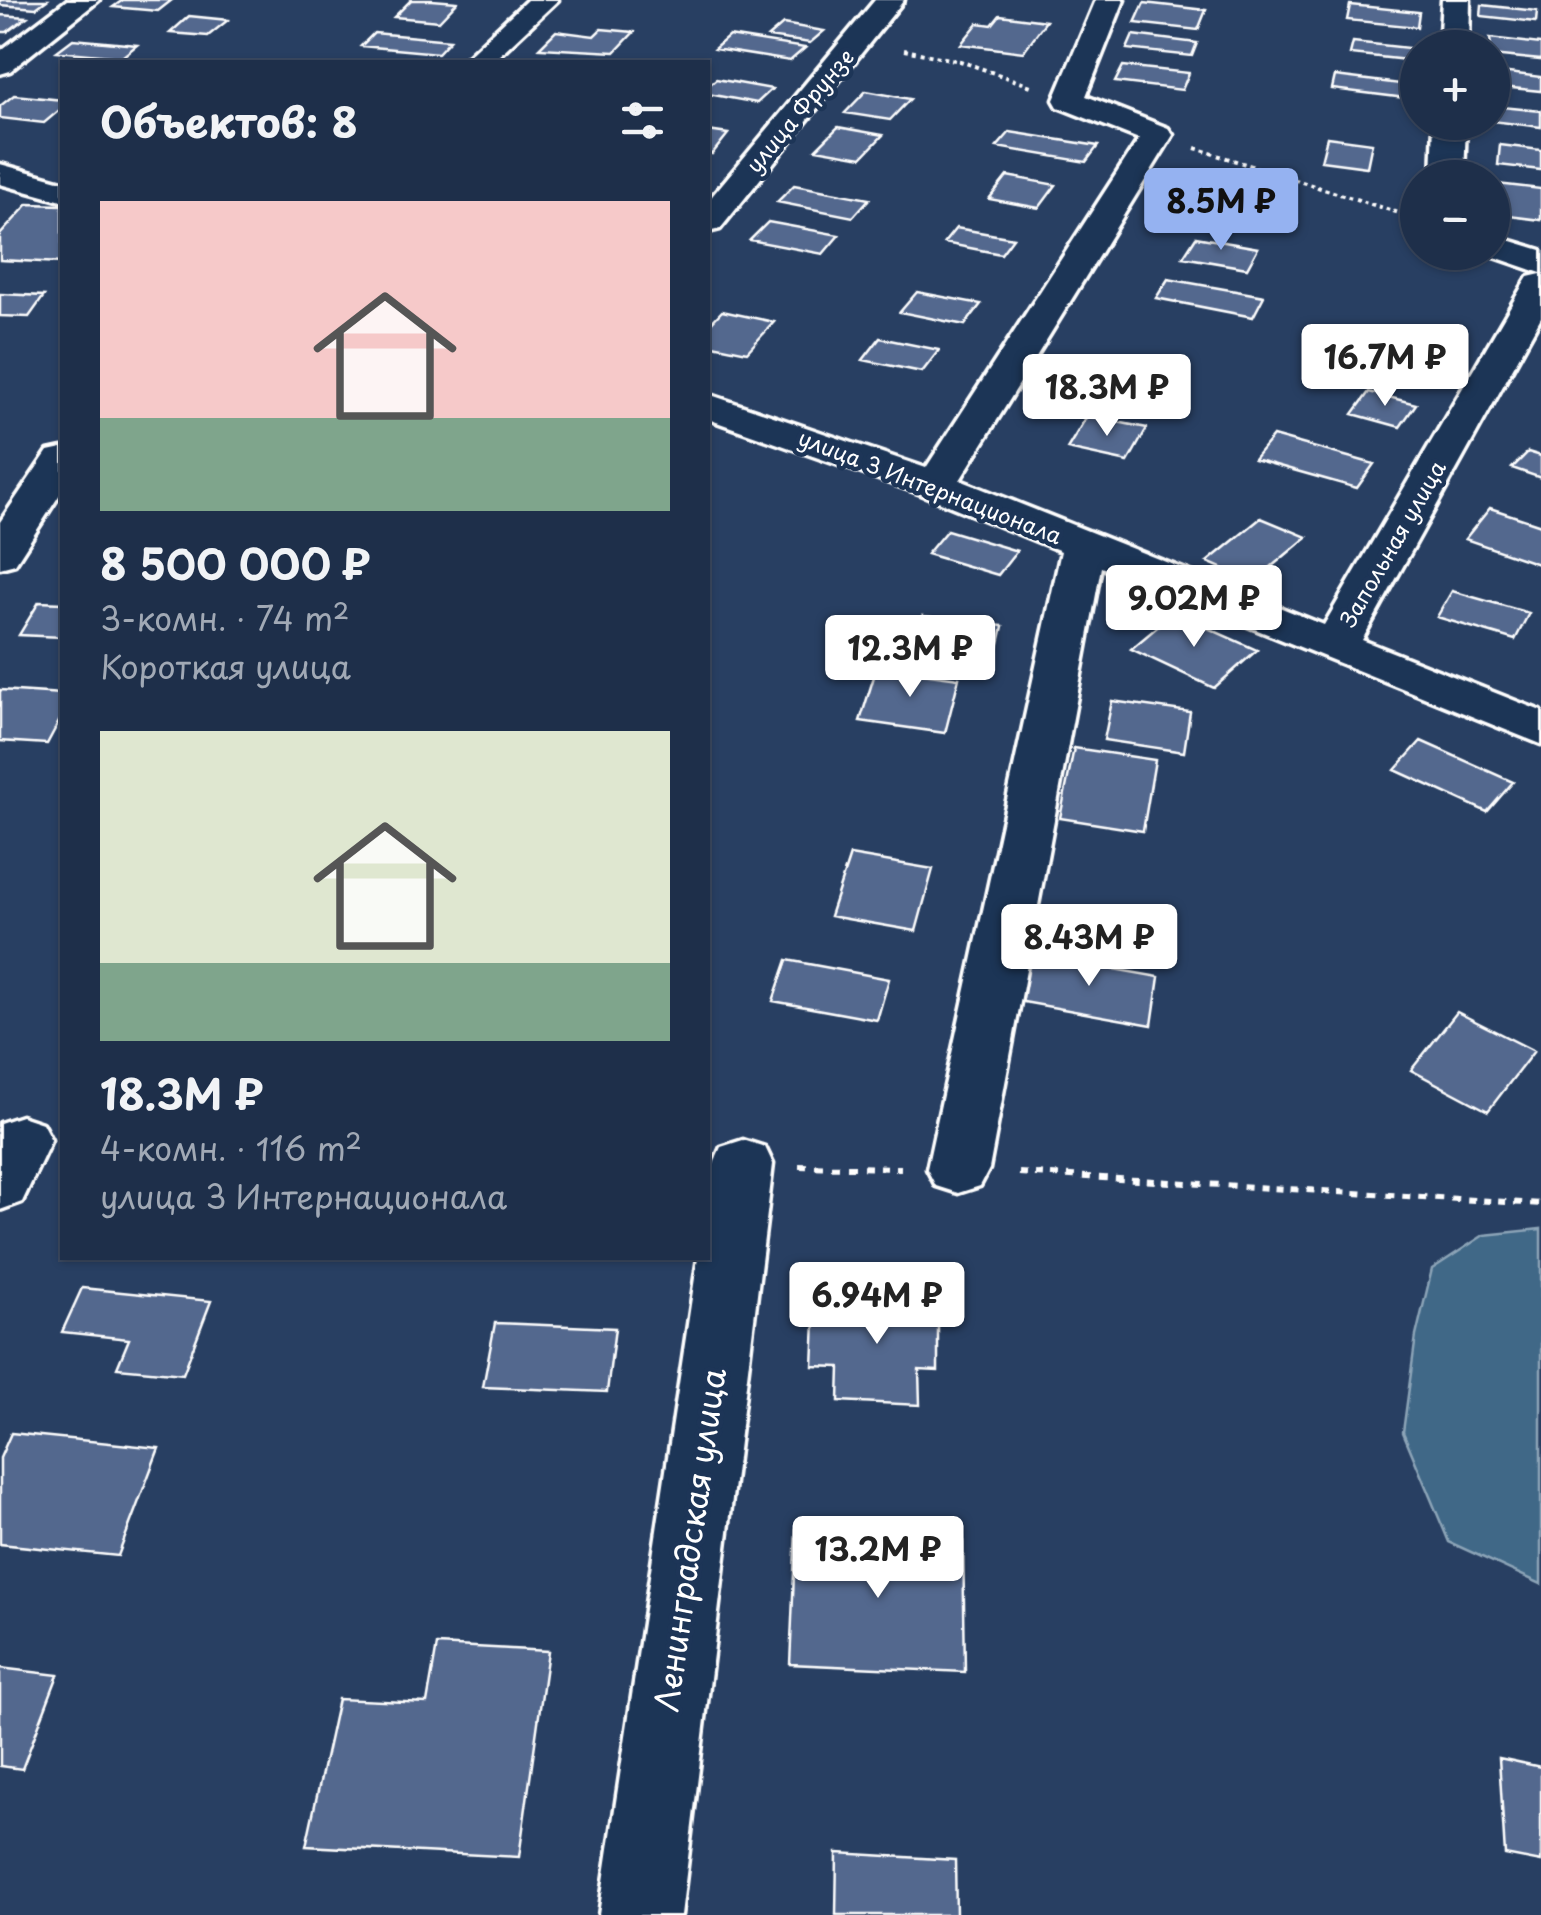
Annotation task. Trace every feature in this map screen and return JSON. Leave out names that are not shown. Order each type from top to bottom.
[{"type":"street","points":[[0,66],[85,0]]},
{"type":"street","points":[[477,60],[544,0]]},
{"type":"street","name":"улица Фрунзе","points":[[710,220],[890,0]]},
{"type":"street","points":[[936,486],[1157,136],[1070,100],[1110,0]]},
{"type":"street","points":[[1455,30],[1456,0]]},
{"type":"street","points":[[0,174],[60,190]]},
{"type":"street","points":[[1510,251],[1541,262]]},
{"type":"street","name":"Запольная улица","points":[[1335,646],[1541,285]]},
{"type":"street","name":"улица 3 Интернационала","points":[[710,407],[936,486],[1541,729]]},
{"type":"street","points":[[0,556],[60,463]]},
{"type":"street","points":[[958,1169],[1084,545]]},
{"type":"street","name":"Ленинградская улица","points":[[640,1915],[743,1164]]},
{"type":"path","points":[[858,41],[960,61],[1070,100]]},
{"type":"path","points":[[1157,136],[1400,213]]},
{"type":"path","points":[[743,1164],[958,1169],[1541,1204]]},
{"type":"water","points":[[1541,1229],[1541,1584],[1449,1542],[1403,1432],[1416,1336],[1432,1269],[1484,1235]]},
{"type":"building","points":[[0,0],[47,0],[36,8],[0,5]]},
{"type":"building","points":[[123,0],[172,0],[158,11],[113,7]]},
{"type":"building","points":[[411,0],[457,2],[439,21],[394,17]]},
{"type":"building","points":[[1144,3],[1206,10],[1198,30],[1135,23]]},
{"type":"building","points":[[1350,5],[1419,12],[1417,27],[1347,20]]},
{"type":"building","points":[[1482,5],[1537,11],[1536,22],[1481,16]]},
{"type":"building","points":[[0,15],[27,17],[7,32],[0,32]]},
{"type":"building","points":[[1000,15],[1046,21],[1023,52],[961,44],[978,23],[992,25]]},
{"type":"building","points":[[189,16],[228,20],[208,36],[170,33]]},
{"type":"building","points":[[783,24],[824,31],[810,43],[768,37]]},
{"type":"building","points":[[601,29],[634,32],[615,52],[539,48],[556,31],[594,36]]},
{"type":"building","points":[[374,33],[450,40],[438,53],[361,46]]},
{"type":"building","points":[[1133,35],[1197,43],[1192,56],[1127,49]]},
{"type":"building","points":[[729,36],[805,48],[790,61],[714,49]]},
{"type":"building","points":[[73,39],[137,45],[122,57],[57,51]]},
{"type":"building","points":[[1510,40],[1541,44],[1541,60],[1510,57]]},
{"type":"building","points":[[1353,42],[1400,47],[1400,59],[1350,54]]},
{"type":"building","points":[[1123,66],[1189,73],[1182,90],[1115,82]]},
{"type":"building","points":[[1510,73],[1541,77],[1541,91],[1510,88]]},
{"type":"building","points":[[1335,76],[1400,84],[1400,97],[1332,89]]},
{"type":"building","points":[[716,79],[772,89],[757,103],[710,94],[710,84]]},
{"type":"building","points":[[866,91],[910,99],[890,120],[845,113]]},
{"type":"building","points":[[14,95],[60,100],[60,110],[44,123],[0,118],[0,106]]},
{"type":"building","points":[[1510,108],[1541,111],[1541,127],[1510,123]]},
{"type":"building","points":[[838,127],[883,135],[862,157],[816,149]]},
{"type":"building","points":[[710,131],[728,134],[712,154]]},
{"type":"building","points":[[1010,132],[1098,146],[1086,162],[997,147]]},
{"type":"building","points":[[1327,137],[1372,143],[1367,167],[1321,161]]},
{"type":"building","points":[[1500,145],[1541,150],[1541,170],[1510,166],[1510,160],[1498,160]]},
{"type":"building","points":[[1007,176],[1056,185],[1039,208],[989,199]]},
{"type":"building","points":[[794,185],[869,199],[853,217],[777,202]]},
{"type":"building","points":[[1510,185],[1541,189],[1541,220],[1510,216]]},
{"type":"building","points":[[1230,187],[1291,199],[1277,218],[1215,206]]},
{"type":"building","points":[[28,204],[60,205],[60,263],[0,260],[0,235]]},
{"type":"building","points":[[768,222],[839,235],[823,254],[750,240]]},
{"type":"building","points":[[956,228],[1013,238],[1001,254],[944,243]]},
{"type":"building","points":[[1196,237],[1258,248],[1247,268],[1183,257]]},
{"type":"building","points":[[1168,279],[1264,296],[1253,317],[1156,298]]},
{"type":"building","points":[[917,292],[981,304],[965,325],[900,312]]},
{"type":"building","points":[[0,294],[44,296],[29,317],[0,316]]},
{"type":"building","points":[[722,311],[774,322],[747,352],[710,344],[710,324]]},
{"type":"building","points":[[1347,335],[1392,345],[1378,366],[1333,355]]},
{"type":"building","points":[[880,338],[939,350],[922,372],[863,360]]},
{"type":"building","points":[[1123,355],[1173,366],[1158,393],[1106,383]]},
{"type":"building","points":[[1369,392],[1416,404],[1400,427],[1353,414]]},
{"type":"building","points":[[1087,416],[1147,428],[1128,462],[1067,449]]},
{"type":"building","points":[[1273,436],[1374,464],[1357,488],[1254,459]]},
{"type":"building","points":[[1528,452],[1541,456],[1541,478],[1512,468]]},
{"type":"building","points":[[1490,508],[1541,525],[1541,565],[1465,539]]},
{"type":"building","points":[[1261,518],[1307,537],[1253,582],[1207,562]]},
{"type":"building","points":[[947,530],[1017,551],[998,575],[927,554]]},
{"type":"building","points":[[1452,591],[1529,613],[1515,640],[1437,617]]},
{"type":"building","points":[[39,602],[60,603],[60,637],[19,635]]},
{"type":"building","points":[[1174,613],[1257,650],[1214,688],[1131,649]]},
{"type":"building","points":[[923,616],[1003,626],[997,652],[916,642]]},
{"type":"building","points":[[877,667],[959,678],[945,733],[860,721]]},
{"type":"building","points":[[0,690],[60,694],[60,720],[47,744],[0,741]]},
{"type":"building","points":[[1112,701],[1190,712],[1184,752],[1104,740]]},
{"type":"building","points":[[1421,741],[1513,782],[1487,812],[1395,770]]},
{"type":"building","points":[[1074,748],[1155,760],[1143,831],[1060,818]]},
{"type":"building","points":[[850,855],[933,869],[916,931],[830,916]]},
{"type":"building","points":[[1028,954],[1159,977],[1152,1025],[1018,1001]]},
{"type":"building","points":[[787,960],[889,979],[877,1020],[773,1001]]},
{"type":"building","points":[[1457,1012],[1534,1051],[1488,1111],[1411,1070]]},
{"type":"building","points":[[82,1288],[211,1301],[183,1374],[117,1368],[129,1339],[62,1332]]},
{"type":"building","points":[[816,1298],[938,1303],[938,1371],[919,1370],[920,1405],[839,1401],[840,1367],[813,1366]]},
{"type":"building","points":[[495,1323],[615,1328],[607,1392],[483,1387]]},
{"type":"building","points":[[11,1433],[159,1448],[118,1556],[0,1544],[0,1458]]},
{"type":"building","points":[[796,1529],[963,1537],[965,1672],[790,1664]]},
{"type":"building","points":[[437,1645],[548,1651],[519,1857],[306,1846],[338,1699],[427,1703]]},
{"type":"building","points":[[0,1668],[58,1675],[22,1769],[0,1766]]},
{"type":"building","points":[[1499,1758],[1541,1767],[1541,1862],[1505,1855]]},
{"type":"building","points":[[837,1853],[955,1860],[956,1915],[836,1915]]}]
